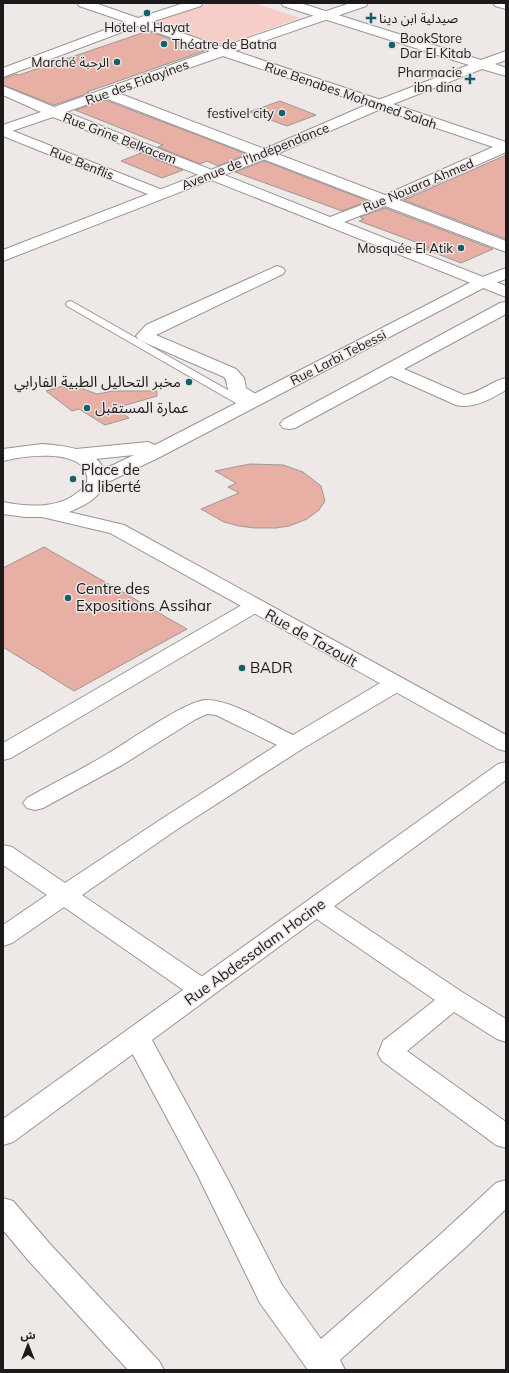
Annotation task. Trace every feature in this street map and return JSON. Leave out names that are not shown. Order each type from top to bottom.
[{"type":"street","name":"Rue Benabes Mohamed Salah","points":[[83,3],[378,105],[506,147]]},
{"type":"street","points":[[3,73],[138,22],[197,3]]},
{"type":"street","points":[[288,3],[325,16],[506,72]]},
{"type":"street","name":"Rue des Fidayines","points":[[3,131],[105,93],[362,3]]},
{"type":"street","points":[[499,3],[506,5]]},
{"type":"street","name":"Avenue de l'Indépendance","points":[[3,256],[265,154],[378,105],[506,55]]},
{"type":"street","name":"Rue Grine Belkacem","points":[[3,90],[53,112],[506,292]]},
{"type":"street","points":[[105,93],[387,200],[506,247]]},
{"type":"street","name":"Rue Benflis","points":[[3,131],[160,194]]},
{"type":"street","name":"Rue Nouara Ahmed","points":[[330,222],[387,200],[506,147]]},
{"type":"street","points":[[249,402],[237,390],[235,378],[230,373],[145,336],[152,329],[277,271]]},
{"type":"street","name":"Rue Larbi Tebessi","points":[[42,511],[59,508],[74,503],[86,496],[96,484],[171,443],[483,282],[506,273]]},
{"type":"street","points":[[289,424],[506,308]]},
{"type":"street","points":[[390,370],[462,401],[479,398],[506,383]]},
{"type":"street","name":"Rue Larbi Tebessi","points":[[76,455],[140,449],[171,443]]},
{"type":"street","points":[[3,455],[22,450],[41,449],[60,450],[76,455]]},
{"type":"street","name":"Rue de Tazoult","points":[[76,455],[88,462],[95,470],[96,484],[102,509],[117,529]]},
{"type":"street","points":[[6,510],[42,511]]},
{"type":"street","name":"Rue de Tazoult","points":[[42,511],[117,529],[506,744]]},
{"type":"street","points":[[3,753],[254,606]]},
{"type":"street","points":[[3,936],[65,896],[168,825],[294,744],[395,684]]},
{"type":"street","points":[[35,802],[114,760],[188,714],[205,707],[221,709],[294,744]]},
{"type":"street","name":"Rue Abdessalam Hocine","points":[[3,1134],[506,769]]},
{"type":"street","points":[[3,854],[202,989]]},
{"type":"street","points":[[317,907],[453,999],[506,1032]]},
{"type":"street","points":[[453,999],[393,1048],[392,1054],[506,1137]]},
{"type":"street","points":[[137,1038],[212,1176],[271,1294],[323,1365],[506,1191]]},
{"type":"street","points":[[3,1209],[39,1252],[148,1370]]},
{"type":"lane","points":[[71,304],[249,402]]},
{"type":"shaded area","points":[[211,3],[253,3],[300,18],[221,46],[152,23]]},
{"type":"building","points":[[148,31],[204,51],[54,105],[3,85],[3,79],[16,74],[19,75]]},
{"type":"building","points":[[105,100],[247,154],[218,166],[207,161],[200,164],[158,147],[163,145],[75,110]]},
{"type":"building","name":"festivel city","points":[[280,101],[316,115],[287,126],[249,112]]},
{"type":"building","points":[[141,153],[183,170],[162,178],[121,161]]},
{"type":"building","points":[[506,155],[506,239],[404,200]]},
{"type":"building","points":[[264,161],[368,201],[342,211],[235,172]]},
{"type":"building","points":[[385,208],[493,249],[461,263],[425,249],[429,247],[359,221],[364,219],[360,217]]},
{"type":"building","points":[[69,384],[97,394],[113,391],[157,391],[157,396],[116,408],[129,418],[105,425],[79,409],[72,411],[46,391]]},
{"type":"building","points":[[250,464],[283,465],[303,472],[321,486],[325,501],[319,510],[307,519],[289,526],[276,528],[239,526],[224,522],[201,509],[239,493],[228,487],[236,483],[215,471]]},
{"type":"building","name":"Centre des Expositions Assihar","points":[[44,547],[187,629],[74,691],[3,647],[3,568]]},
{"type":"place","name":"Hotel el Hayat","points":[[147,13]]},
{"type":"place","name":"صيدلية ابن دينا","points":[[371,18]]},
{"type":"place","name":"Théatre de Batna","points":[[164,44]]},
{"type":"place","name":"BookStore Dar El Kitab","points":[[392,45]]},
{"type":"place","name":"Marché الرحبة","points":[[117,62]]},
{"type":"place","name":"Pharmacie ibn dina","points":[[470,79]]},
{"type":"place","name":"festivel city","points":[[282,113]]},
{"type":"place","name":"Mosquée El Atik","points":[[461,248]]},
{"type":"place","name":"مخبر التحاليل الطبية الفارابي","points":[[189,382]]},
{"type":"place","name":"عمارة المستقبل","points":[[87,408]]},
{"type":"place","name":"Place de la liberté","points":[[73,479]]},
{"type":"place","name":"Centre des Expositions Assihar","points":[[68,598]]},
{"type":"place","name":"BADR","points":[[242,668]]}]
